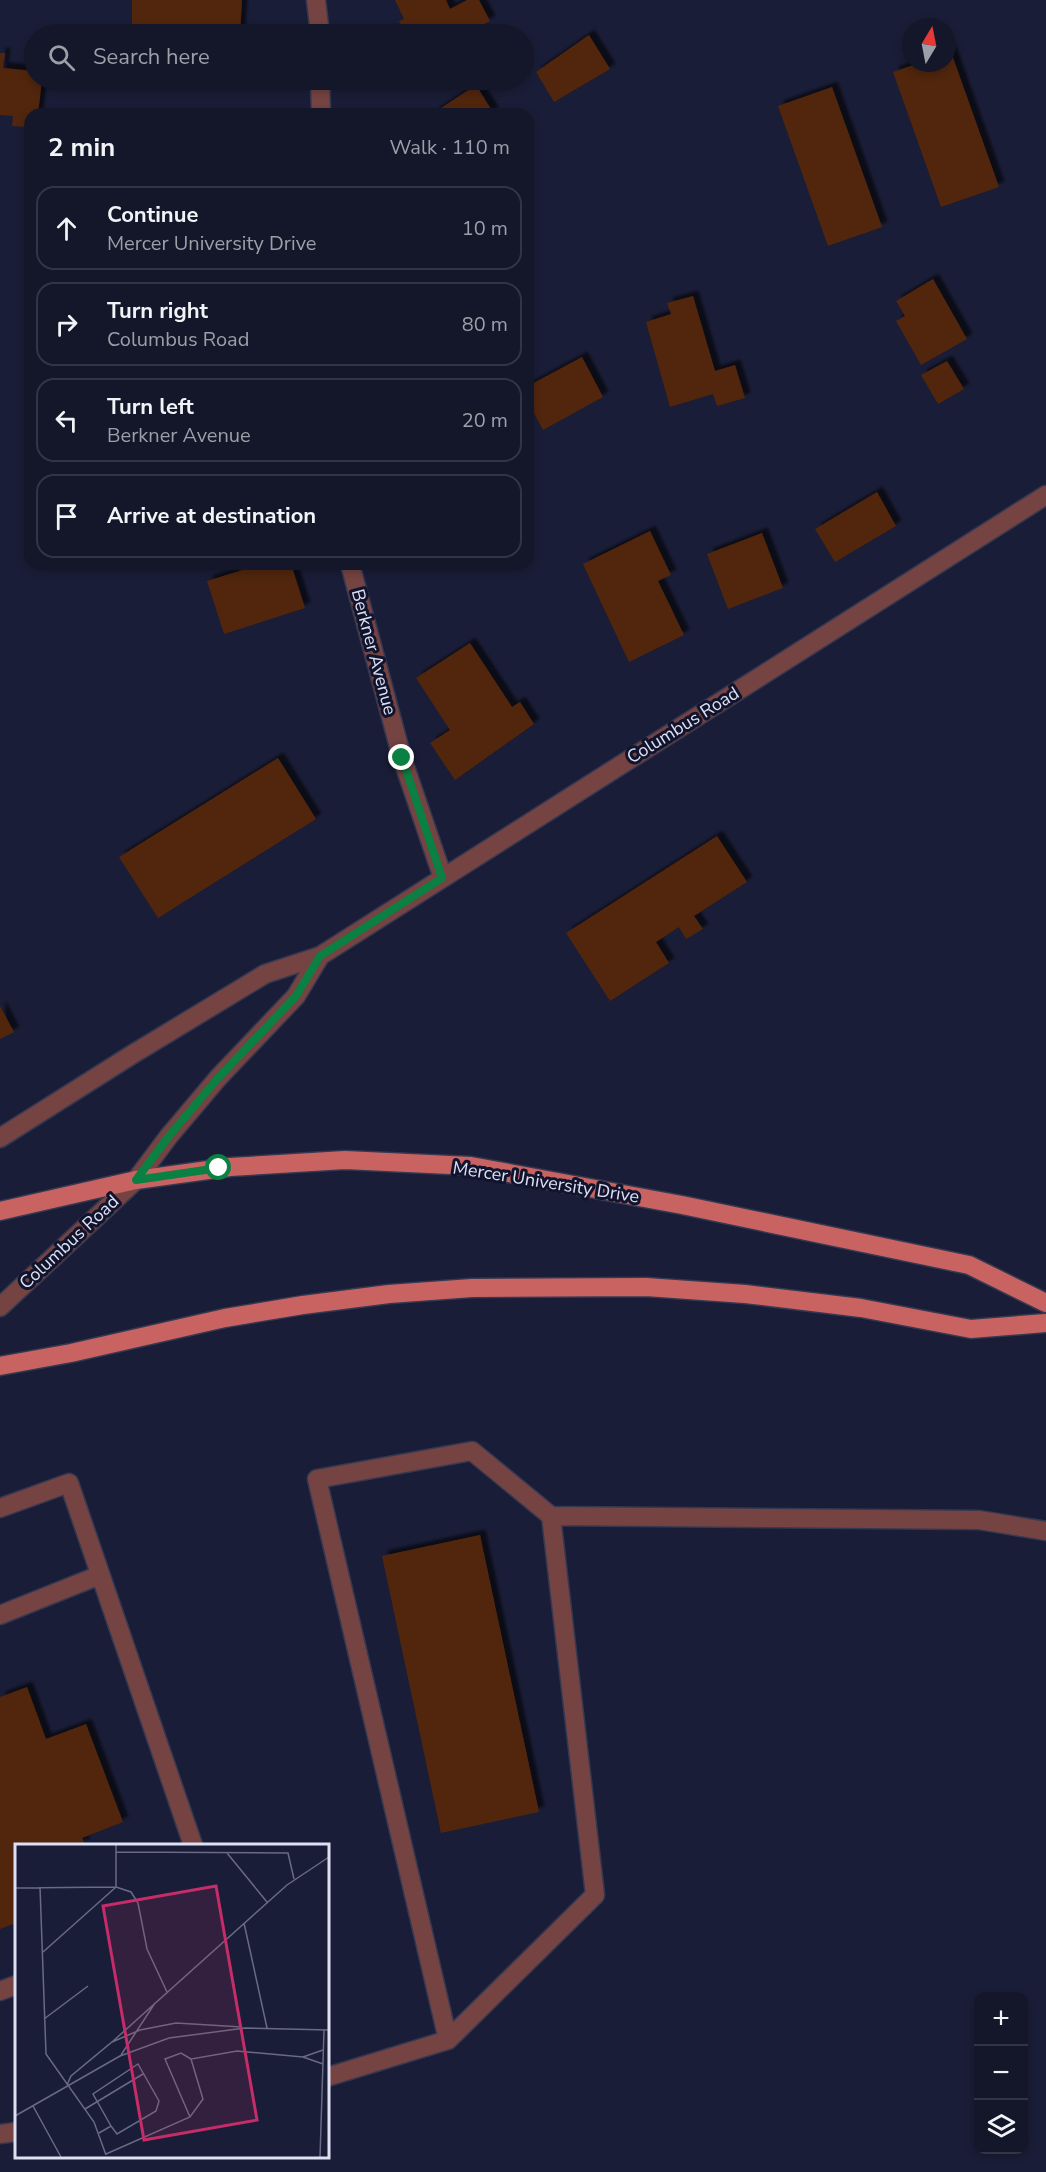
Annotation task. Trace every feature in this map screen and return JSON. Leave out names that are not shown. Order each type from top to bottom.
[{"type":"main road","name":"Mercer University Drive","points":[[0,1211],[136,1180],[230,1167],[345,1160],[471,1166],[682,1205],[969,1265],[1046,1303]]},
{"type":"main road","points":[[0,1366],[71,1353],[225,1318],[389,1294],[472,1288],[668,1289],[745,1294],[861,1308],[971,1329],[1046,1323]]},
{"type":"street","points":[[316,0],[319,24]]},
{"type":"street","points":[[320,90],[321,108]]},
{"type":"street","name":"Columbus Road","points":[[0,1138],[266,974],[320,956],[1046,495]]},
{"type":"street","name":"Berkner Avenue","points":[[352,570],[402,758],[442,878]]},
{"type":"street","name":"Columbus Road","points":[[0,1307],[136,1180],[169,1136],[218,1078],[296,996],[320,956]]},
{"type":"street","points":[[448,2040],[317,1479],[472,1451],[551,1516],[979,1520],[1046,1531]]},
{"type":"street","points":[[0,1508],[69,1483],[193,1844]]},
{"type":"street","points":[[328,2078],[448,2040],[595,1895],[551,1516]]},
{"type":"street","points":[[0,1615],[100,1575]]},
{"type":"street","points":[[0,1991],[15,1985]]},
{"type":"street","points":[[0,2134],[15,2132]]},
{"type":"building","points":[[132,0],[242,0],[241,24],[132,24]]},
{"type":"building","points":[[395,0],[446,0],[450,9],[467,0],[479,0],[490,21],[484,24],[400,24],[399,21],[404,19]]},
{"type":"building","points":[[589,35],[610,69],[554,102],[536,72]]},
{"type":"building","points":[[0,53],[5,53],[3,68],[24,70],[24,90],[41,90],[39,108],[24,108],[24,127],[12,126],[13,116],[0,115]]},
{"type":"building","points":[[956,66],[999,187],[941,207],[893,72],[902,69],[902,72],[956,72]]},
{"type":"building","points":[[832,87],[882,227],[828,246],[778,106]]},
{"type":"building","points":[[468,90],[479,90],[490,108],[441,108]]},
{"type":"building","points":[[933,279],[967,339],[921,365],[896,321],[905,316],[896,301]]},
{"type":"building","points":[[693,296],[715,371],[735,365],[745,398],[717,406],[713,394],[670,407],[646,322],[671,314],[667,303]]},
{"type":"building","points":[[582,357],[603,397],[543,430],[534,413],[534,383]]},
{"type":"building","points":[[947,361],[964,389],[938,404],[921,375]]},
{"type":"building","points":[[877,492],[896,526],[835,562],[815,529]]},
{"type":"building","points":[[650,531],[671,575],[658,581],[684,635],[629,662],[583,564]]},
{"type":"building","points":[[762,533],[783,588],[728,609],[707,554]]},
{"type":"building","points":[[243,570],[293,570],[305,608],[224,634],[207,581]]},
{"type":"building","points":[[470,643],[512,707],[520,702],[534,724],[455,780],[430,743],[450,730],[416,678]]},
{"type":"building","points":[[278,758],[316,819],[158,918],[119,857]]},
{"type":"building","points":[[717,836],[747,882],[694,916],[703,929],[686,939],[679,927],[656,942],[669,963],[610,1001],[566,933]]},
{"type":"building","points":[[0,1006],[14,1032],[0,1039]]},
{"type":"building","points":[[480,1535],[539,1812],[441,1833],[382,1556]]},
{"type":"building","points":[[27,1687],[46,1739],[86,1724],[123,1822],[82,1838],[85,1844],[15,1844],[15,1923],[0,1929],[0,1697]]},
{"type":"route","points":[[219,1168],[136,1180],[169,1136],[218,1078],[296,996],[320,956],[442,878],[402,758]]}]
